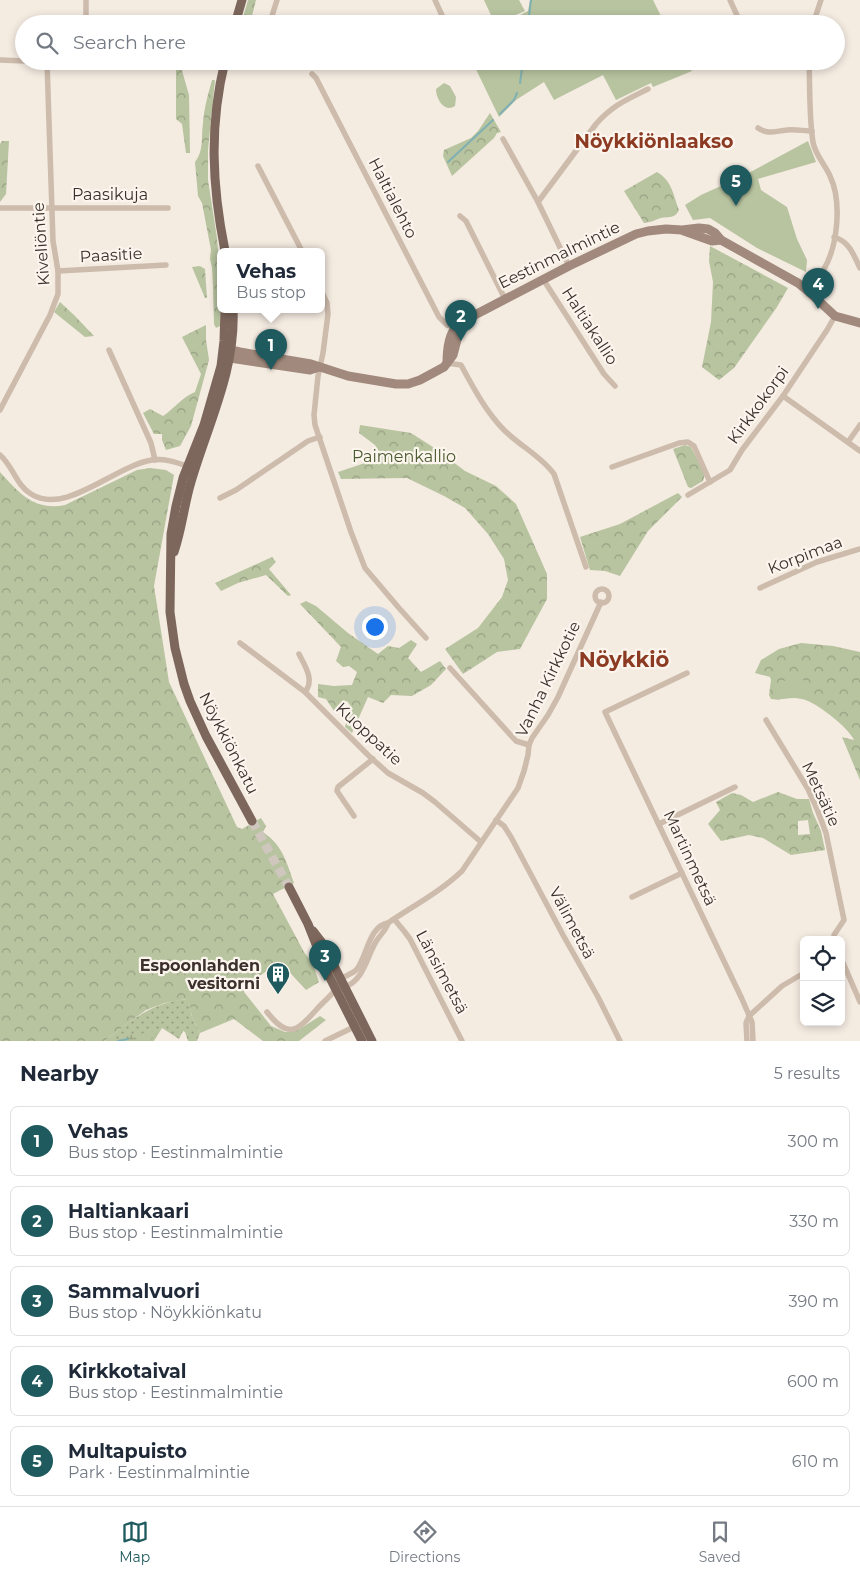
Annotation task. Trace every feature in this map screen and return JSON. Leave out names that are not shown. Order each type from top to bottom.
[{"type":"main road","points":[[238,15],[242,0]]},
{"type":"main road","points":[[223,70],[214,133],[216,188],[224,248]]},
{"type":"main road","name":"Nöykkiönkatu","points":[[225,313],[228,354]]},
{"type":"main road","name":"Nöykkiönkatu","points":[[233,313],[228,354],[218,401],[192,468],[183,478],[176,506],[171,534],[170,593],[172,629],[184,684],[200,723],[252,821]]},
{"type":"main road","points":[[289,887],[308,924],[316,947],[341,985],[359,1025],[362,1041]]},
{"type":"main road","points":[[359,1025],[372,1041]]},
{"type":"street","points":[[86,0],[86,15]]},
{"type":"street","points":[[272,15],[277,0]]},
{"type":"street","points":[[435,0],[442,15]]},
{"type":"street","points":[[730,0],[738,15]]},
{"type":"street","points":[[817,15],[821,0]]},
{"type":"street","points":[[0,60],[15,61]]},
{"type":"street","name":"Kiveliöntie","points":[[0,410],[56,302],[58,294],[58,271],[53,240],[51,208],[47,70]]},
{"type":"street","points":[[808,290],[819,278],[828,263],[837,215],[835,192],[830,175],[815,149],[812,132],[809,70]]},
{"type":"street","name":"Haltialehto","points":[[312,74],[316,78],[439,317],[447,325],[456,327]]},
{"type":"street","points":[[538,202],[606,112],[617,104],[648,89]]},
{"type":"street","points":[[758,128],[763,132],[769,133],[785,130],[812,132]]},
{"type":"street","points":[[503,139],[538,202],[569,266]]},
{"type":"street","points":[[258,166],[300,248]]},
{"type":"street","name":"Paasikuja","points":[[0,208],[168,208]]},
{"type":"street","points":[[460,216],[466,221],[505,299]]},
{"type":"street","name":"Eestinmalmintie","points":[[456,327],[469,318],[543,279],[636,234],[666,229],[699,228],[708,229],[716,233],[722,240],[808,290],[835,316],[860,323]]},
{"type":"street","points":[[834,237],[845,241],[860,268]]},
{"type":"street","name":"Paasitie","points":[[58,271],[166,265]]},
{"type":"street","name":"Haltiakallio","points":[[543,279],[604,374],[614,386]]},
{"type":"street","points":[[325,299],[328,314],[319,368],[314,416],[315,425],[365,568],[426,638]]},
{"type":"street","name":"Kirkkokorpi","points":[[688,495],[730,470],[742,450],[783,396],[835,316]]},
{"type":"street","points":[[228,354],[311,364],[348,376],[402,384],[416,382],[444,367],[454,355],[458,336],[456,327]]},
{"type":"street","points":[[108,350],[151,443],[155,460]]},
{"type":"street","points":[[447,363],[461,365],[477,395],[504,430],[544,462],[554,474],[586,568]]},
{"type":"street","points":[[783,396],[860,450]]},
{"type":"street","points":[[848,442],[860,425]]},
{"type":"street","points":[[220,498],[236,490],[308,441],[320,437]]},
{"type":"street","points":[[612,467],[679,443],[688,442],[694,446],[710,482]]},
{"type":"street","points":[[0,455],[14,472],[25,490],[32,495],[51,500],[69,497],[134,464],[155,460],[169,461],[192,468]]},
{"type":"street","name":"Korpimaa","points":[[760,588],[817,562],[860,549]]},
{"type":"street","name":"Vanha Kirkkotie","points":[[341,985],[356,970],[372,935],[383,924],[388,923],[451,882],[462,871],[520,782],[529,745],[558,697],[600,602]]},
{"type":"street","name":"Kuoppatie","points":[[240,643],[305,692],[372,760],[388,773],[435,802],[481,842]]},
{"type":"street","points":[[299,654],[309,676],[309,687],[305,692]]},
{"type":"street","points":[[450,668],[516,741],[529,745]]},
{"type":"street","name":"Martinmetsä","points":[[687,673],[605,712],[749,1016],[752,1025],[753,1041]]},
{"type":"street","name":"Metsätie","points":[[766,720],[808,788],[826,833],[844,920],[834,936]]},
{"type":"street","points":[[354,816],[337,791],[338,787],[372,760]]},
{"type":"street","points":[[659,824],[735,787]]},
{"type":"street","name":"Välimetsä","points":[[496,820],[504,826],[511,837],[620,1041]]},
{"type":"street","points":[[632,897],[682,873]]},
{"type":"street","name":"Länsimetsä","points":[[394,919],[410,939],[462,1041]]},
{"type":"street","name":"Vanha Kirkkotie","points":[[341,985],[360,977],[374,945],[388,923]]},
{"type":"street","points":[[845,967],[860,1002]]},
{"type":"street","points":[[749,1016],[782,986],[800,975]]},
{"type":"street","points":[[267,1012],[284,1028],[300,1028],[341,985]]},
{"type":"street","name":"Martinmetsä","points":[[747,1041],[746,1023],[749,1016]]},
{"type":"street","points":[[325,1041],[359,1025]]},
{"type":"green space","points":[[248,0],[256,0],[252,15],[244,15]]},
{"type":"green space","points":[[484,0],[519,0],[525,11],[516,15],[491,15]]},
{"type":"green space","points":[[530,0],[653,0],[660,15],[520,15],[528,11]]},
{"type":"green space","points":[[176,70],[182,70],[189,95],[190,153],[186,153],[182,124],[176,119]]},
{"type":"green space","points":[[476,70],[692,71],[653,87],[651,83],[616,100],[603,75],[554,100],[544,82],[516,100],[499,117]]},
{"type":"green space","points":[[212,80],[215,80],[208,150],[208,180],[218,248],[217,313],[220,313],[220,326],[216,328],[214,324],[211,250],[202,203],[198,196],[195,162],[201,149],[204,112]]},
{"type":"green space","points":[[444,83],[450,86],[456,97],[455,106],[451,108],[441,104],[437,97],[436,89]]},
{"type":"green space","points":[[490,113],[501,132],[497,133],[494,138],[452,176],[443,156],[444,150],[471,138]]},
{"type":"green space","points":[[2,141],[9,141],[6,194],[0,202],[0,144]]},
{"type":"green space","points":[[808,141],[816,162],[758,179],[761,190],[787,207],[797,239],[807,260],[806,272],[757,248],[710,218],[693,220],[685,205]]},
{"type":"green space","points":[[657,172],[669,184],[679,210],[674,216],[644,223],[624,191]]},
{"type":"green space","points":[[710,246],[788,288],[777,307],[734,368],[719,380],[702,367],[711,322],[713,282],[709,261]]},
{"type":"green space","points":[[200,266],[205,269],[207,298],[205,298],[192,267]]},
{"type":"green space","points":[[60,302],[94,336],[85,337],[54,312]]},
{"type":"green space","points":[[206,325],[209,360],[191,426],[180,446],[166,450],[162,434],[154,434],[143,413],[150,409],[163,416],[195,392],[201,374],[182,337]]},
{"type":"green space","name":"Paimenkallio","points":[[360,425],[411,433],[465,471],[496,486],[516,504],[547,574],[547,599],[520,649],[497,652],[463,674],[445,649],[478,628],[502,597],[508,580],[504,559],[488,534],[465,508],[444,496],[407,478],[341,479],[338,472],[381,455],[375,445],[359,433]]},
{"type":"green space","points":[[685,445],[691,447],[705,474],[703,481],[691,488],[688,487],[673,449]]},
{"type":"green space","points":[[150,468],[166,470],[174,475],[154,586],[169,682],[237,827],[242,829],[261,818],[266,826],[263,832],[270,837],[283,854],[294,883],[273,894],[304,952],[313,964],[319,982],[306,990],[282,964],[278,963],[261,975],[245,982],[244,992],[271,1026],[285,1032],[298,1030],[320,1016],[326,1020],[299,1041],[263,1041],[234,1019],[200,1033],[186,999],[165,1003],[146,1010],[104,1041],[0,1041],[0,472],[28,499],[36,503],[54,506],[65,505],[137,470]]},
{"type":"green space","points":[[678,493],[682,497],[648,531],[620,576],[605,571],[590,570],[580,537],[620,524]]},
{"type":"green space","points":[[272,557],[276,562],[269,569],[291,595],[288,596],[266,575],[238,583],[221,591],[215,583]]},
{"type":"green space","points":[[306,601],[316,606],[348,633],[378,654],[388,646],[399,648],[411,640],[417,644],[408,658],[421,672],[440,661],[446,669],[431,685],[412,696],[391,695],[383,703],[368,697],[352,733],[345,727],[350,705],[347,701],[334,711],[326,699],[318,697],[318,684],[334,686],[352,685],[357,672],[349,666],[343,667],[336,661],[341,647],[300,604]]},
{"type":"green space","points":[[801,643],[833,646],[860,652],[860,780],[842,737],[854,740],[846,729],[823,710],[808,701],[798,698],[771,699],[769,695],[770,677],[755,673],[761,660],[779,649]]},
{"type":"green space","points":[[798,675],[807,684],[804,699],[790,697],[777,700],[775,691],[777,684]]},
{"type":"green space","points":[[778,792],[797,799],[809,799],[821,831],[825,850],[791,855],[763,838],[749,835],[721,841],[708,824],[720,810],[716,802],[732,793],[741,795],[753,802]],"holes":[[[808,820],[810,834],[798,835],[798,821]]]},
{"type":"green space","points":[[187,999],[192,1017],[200,1033],[197,1041],[188,1041],[183,1031],[179,1039],[162,1028],[154,1041],[104,1041],[152,1009],[162,1004]]},
{"type":"green space","points":[[159,1030],[151,1041],[129,1041],[130,1035]]},
{"type":"waterway","points":[[529,15],[531,0]]},
{"type":"waterway","points":[[520,83],[522,70]]},
{"type":"waterway","points":[[500,114],[514,100],[517,93]]},
{"type":"waterway","points":[[448,162],[493,120]]},
{"type":"waterway","points":[[118,1041],[128,1039]]},
{"type":"tunnel","points":[[252,821],[289,887]]},
{"type":"place","name":"Multapuisto","points":[[736,206]]},
{"type":"place","name":"Kirkkotaival","points":[[818,309]]},
{"type":"place","name":"Haltiankaari","points":[[461,341]]},
{"type":"place","name":"Vehas","points":[[271,370]]},
{"type":"place","name":"Sammalvuori","points":[[325,981]]},
{"type":"place","name":"Espoonlahden vesitorni","points":[[278,995]]},
{"type":"district","name":"Nöykkiönlaakso","points":[[654,141]]},
{"type":"district","name":"Nöykkiö","points":[[624,659]]}]
